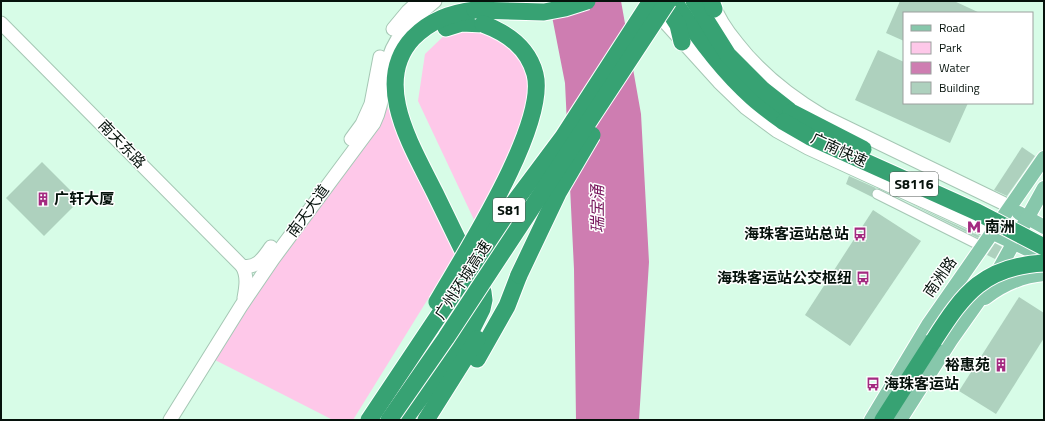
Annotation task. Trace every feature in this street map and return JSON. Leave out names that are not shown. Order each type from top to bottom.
[{"type":"highway","points":[[404,420],[473,327],[482,309],[484,300],[483,292],[406,133],[396,95],[396,78],[399,62],[405,47],[418,33],[445,16],[479,17],[544,12],[565,8],[587,1]]},
{"type":"highway","name":"广州环城高速","points":[[369,420],[513,204],[562,137],[651,1]]},
{"type":"highway","points":[[662,1],[678,25],[682,42]]},
{"type":"highway","name":"广州环城高速","points":[[389,420],[454,325],[668,1]]},
{"type":"highway","points":[[434,420],[470,371],[491,337],[507,306],[519,275],[558,193],[673,1]]},
{"type":"highway","name":"广南快速","points":[[673,1],[690,26],[719,63],[751,97],[788,117],[981,202],[1044,235]]},
{"type":"highway","name":"广南快速","points":[[694,1],[728,55],[788,117],[810,137],[977,212],[1044,247]]},
{"type":"highway","points":[[363,420],[431,313],[502,186],[523,142],[533,112],[537,93],[535,74],[527,54],[516,42],[479,17]]},
{"type":"highway","points":[[426,420],[490,318],[494,301],[493,288],[412,122],[405,100],[404,79],[411,59],[425,42],[440,30],[479,17]]},
{"type":"highway","points":[[883,420],[953,310],[974,287],[995,274],[1010,268],[1044,263]]},
{"type":"main road","name":"南洲路","points":[[871,420],[928,325],[1044,158]]},
{"type":"main road","points":[[900,420],[951,340],[992,282],[1044,188]]},
{"type":"main road","points":[[1011,207],[1044,228]]},
{"type":"main road","points":[[993,233],[1044,257]]},
{"type":"main road","points":[[974,307],[1002,286],[1028,276],[1044,274]]},
{"type":"main road","points":[[928,325],[941,327],[946,331],[951,340]]},
{"type":"street","name":"南天大道","points":[[242,266],[250,268],[258,264],[352,138],[368,113],[379,60],[390,34],[408,11],[419,1]]},
{"type":"street","name":"南天大道","points":[[170,420],[242,304],[273,259],[374,123],[382,102],[388,60],[396,40],[405,27],[435,1]]},
{"type":"street","points":[[646,1],[682,42],[746,108],[777,131],[808,148],[993,233]]},
{"type":"street","points":[[712,4],[729,33],[754,64],[774,84],[798,101],[823,116],[1011,207]]},
{"type":"street","name":"南天东路","points":[[1,23],[242,266]]},
{"type":"street","points":[[877,194],[983,247]]},
{"type":"street","points":[[242,266],[245,272],[246,280],[242,304]]},
{"type":"green space","points":[[451,29],[499,34],[520,51],[530,78],[522,127],[476,224],[418,101],[425,54]]},
{"type":"green space","points":[[389,106],[457,252],[353,420],[333,420],[213,359],[229,330]]},
{"type":"water","name":"瑞宝涌","points":[[549,1],[621,1],[641,114],[649,262],[639,420],[576,420],[574,269],[565,83]]},
{"type":"building","points":[[900,1],[954,1],[978,12],[903,12],[903,41],[886,33]]},
{"type":"building","points":[[878,50],[903,62],[903,104],[968,104],[950,143],[855,100]]},
{"type":"building","points":[[1022,147],[1035,156],[1007,196],[994,190]]},
{"type":"building","name":"广轩大厦","points":[[42,162],[80,200],[44,236],[6,198]]},
{"type":"building","points":[[849,176],[876,188],[872,192],[872,197],[846,184]]},
{"type":"building","points":[[907,202],[980,236],[978,238]]},
{"type":"building","name":"海珠客运站公交枢纽","points":[[873,210],[921,241],[850,346],[805,315]]},
{"type":"building","points":[[995,243],[1002,247],[995,259],[987,255]]},
{"type":"building","name":"裕惠苑","points":[[1019,297],[1044,313],[1044,338],[996,414],[959,391]]},
{"type":"place","name":"广轩大厦","points":[[43,199]]},
{"type":"place","name":"南洲","points":[[974,227]]},
{"type":"place","name":"海珠客运站总站","points":[[860,234]]},
{"type":"place","name":"海珠客运站公交枢纽","points":[[863,278]]},
{"type":"place","name":"裕惠苑","points":[[1001,365]]},
{"type":"place","name":"海珠客运站","points":[[873,384]]}]
